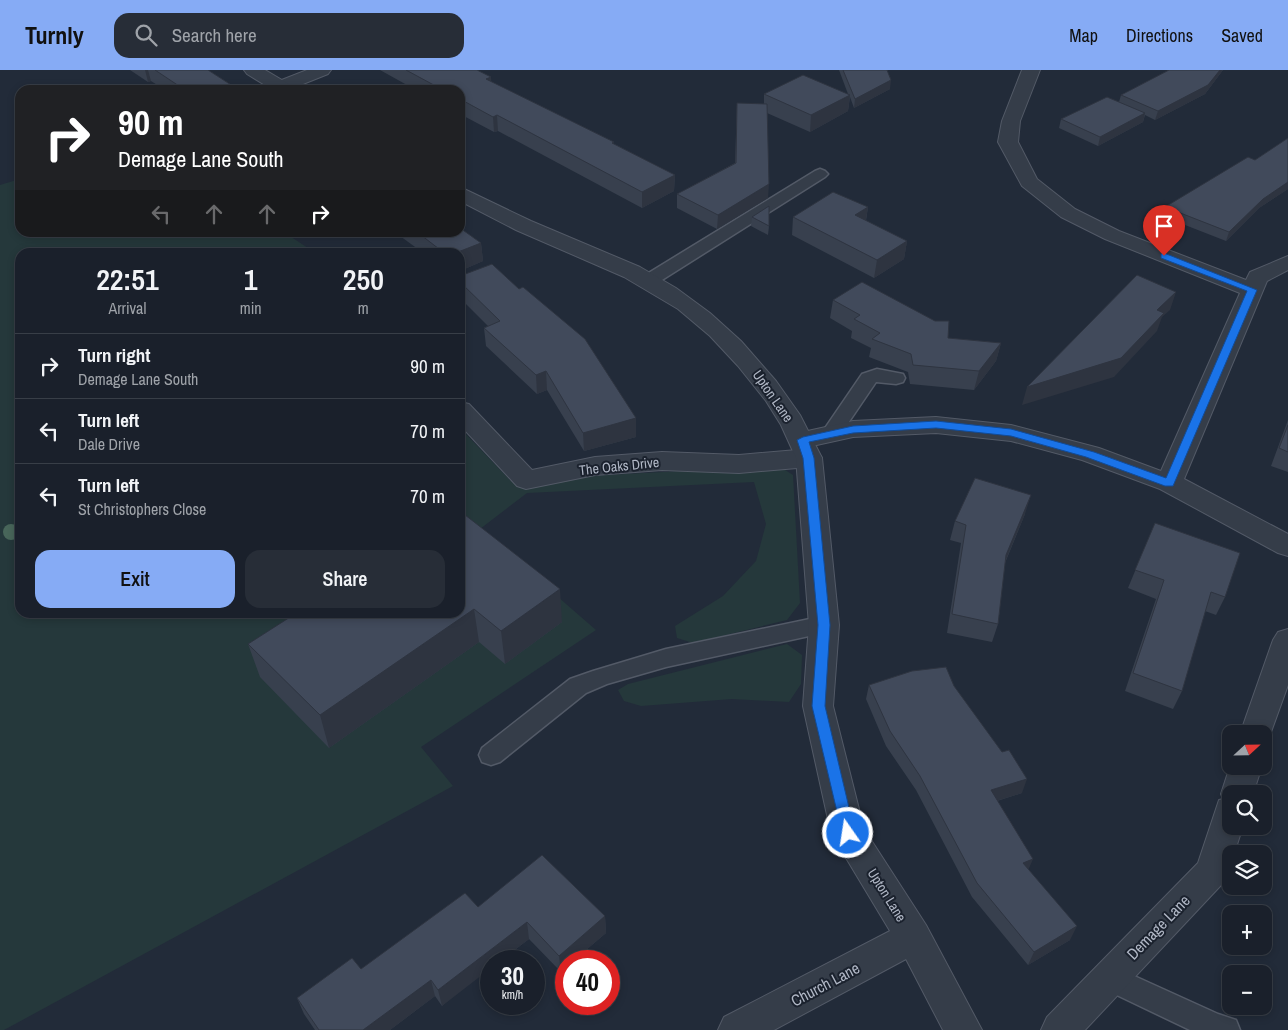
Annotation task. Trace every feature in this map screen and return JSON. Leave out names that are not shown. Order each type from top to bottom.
[{"type":"street","points":[[252,70],[278,85]]},
{"type":"street","points":[[290,85],[322,70]]},
{"type":"street","points":[[1030,70],[1011,121],[1008,142],[1029,182],[1068,213],[1112,236],[1252,290]]},
{"type":"street","name":"Upton Lane","points":[[465,196],[509,220],[579,248],[667,292],[707,321],[740,352],[779,400],[806,449],[824,625],[818,706],[848,833],[913,937],[963,1030]]},
{"type":"street","points":[[1169,483],[1258,277],[1288,262]]},
{"type":"street","name":"The Oaks Drive","points":[[465,415],[526,480],[595,466],[662,461],[739,464],[806,449]]},
{"type":"street","points":[[806,449],[831,434],[853,429],[936,425],[1011,433],[1090,454],[1169,483],[1288,546]]},
{"type":"street","points":[[1259,725],[1288,640]]},
{"type":"street","name":"Demage Lane","points":[[1060,1030],[1212,871],[1223,835]]},
{"type":"street","name":"Church Lane","points":[[737,1030],[913,937]]},
{"type":"lane","points":[[648,281],[820,174]]},
{"type":"lane","points":[[831,434],[869,378],[877,375],[896,378]]},
{"type":"lane","points":[[491,755],[578,686],[601,677],[666,658],[824,625]]},
{"type":"lane","points":[[1110,978],[1215,1027],[1226,1030]]},
{"type":"shaded area","points":[[15,180],[15,237],[291,237],[308,248],[15,248],[15,618],[465,618],[465,433],[510,480],[779,466],[793,475],[800,603],[787,620],[693,643],[677,638],[675,626],[723,596],[756,561],[766,524],[754,482],[527,493],[480,529],[596,630],[421,747],[453,786],[4,1030],[0,1030],[0,185]]},
{"type":"shaded area","points":[[787,644],[802,655],[801,684],[789,702],[732,699],[641,706],[624,701],[618,690],[628,684]]},
{"type":"building","points":[[155,70],[208,70],[231,85],[178,85]]},
{"type":"building","points":[[406,70],[477,70],[491,77],[486,79],[614,142],[612,143],[675,175],[642,192],[497,115],[493,117],[465,102],[465,85],[434,85]]},
{"type":"building","points":[[843,70],[887,70],[891,80],[855,99]]},
{"type":"building","points":[[1169,70],[1220,70],[1208,85],[1158,111],[1121,95]]},
{"type":"building","points":[[803,75],[850,95],[811,115],[764,94]]},
{"type":"building","points":[[1107,97],[1145,113],[1100,137],[1061,119]]},
{"type":"building","points":[[737,103],[767,104],[769,184],[718,215],[677,194],[736,163]]},
{"type":"building","points":[[1288,138],[1288,182],[1263,199],[1229,232],[1165,207],[1248,157],[1255,160]]},
{"type":"building","points":[[833,192],[868,207],[855,215],[907,241],[877,260],[793,217]]},
{"type":"building","points":[[769,206],[769,226],[752,217]]},
{"type":"building","points":[[465,232],[481,243],[465,249],[438,248],[424,237],[465,237]]},
{"type":"building","points":[[492,264],[519,289],[523,287],[585,339],[636,418],[583,433],[546,371],[536,375],[484,328],[500,321],[465,287],[465,274]]},
{"type":"building","points":[[1137,275],[1176,292],[1157,310],[1164,313],[1121,358],[1027,387]]},
{"type":"building","points":[[862,282],[935,321],[949,321],[948,338],[1001,343],[979,371],[913,365],[911,354],[872,339],[880,333],[854,319],[860,315],[833,300]]},
{"type":"building","points":[[1288,425],[1288,452],[1279,448]]},
{"type":"building","points":[[975,478],[1031,495],[1006,555],[998,624],[952,614],[966,525],[955,521]]},
{"type":"building","points":[[465,515],[560,589],[501,631],[474,609],[465,615]]},
{"type":"building","points":[[1155,523],[1240,553],[1225,597],[1211,592],[1182,691],[1133,673],[1164,580],[1135,570]]},
{"type":"building","points":[[289,618],[461,618],[320,715],[248,644]]},
{"type":"building","points":[[946,667],[954,686],[1002,752],[1009,750],[1027,779],[991,790],[1033,859],[1023,863],[1077,926],[1034,952],[977,883],[920,776],[890,731],[869,685],[912,671]]},
{"type":"building","points":[[542,855],[605,916],[566,950],[555,950],[555,952],[527,922],[490,950],[480,950],[480,958],[438,990],[431,980],[363,1030],[319,1030],[297,998],[352,958],[361,969],[465,893],[478,907]]},
{"type":"route","points":[[848,833],[818,706],[824,625],[809,458],[803,440],[853,429],[936,425],[1011,433],[1090,454],[1169,483],[1252,290],[1164,256]]}]
